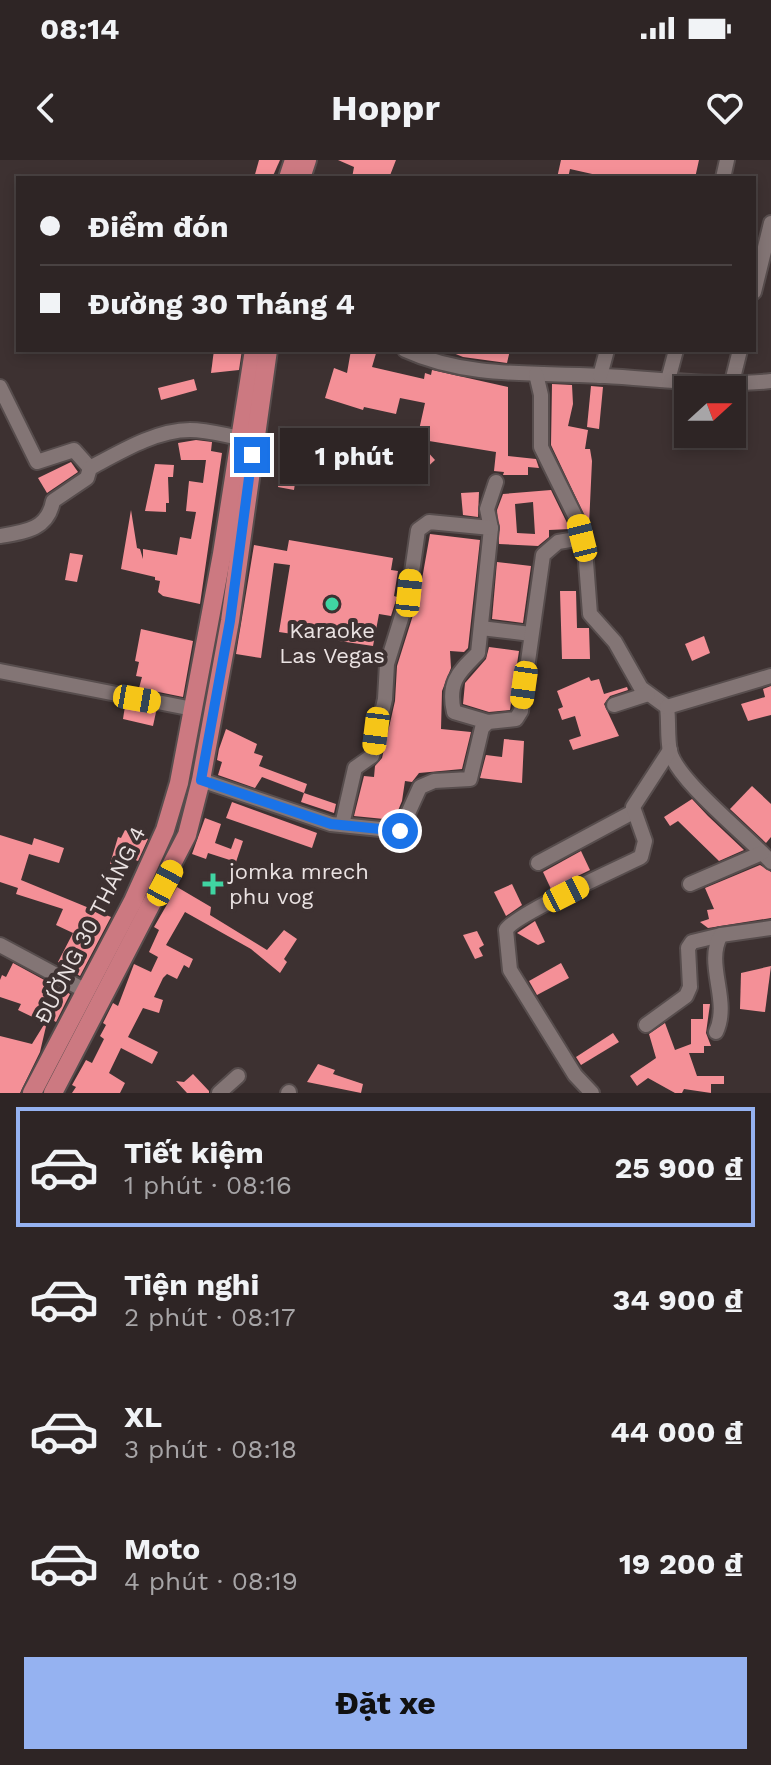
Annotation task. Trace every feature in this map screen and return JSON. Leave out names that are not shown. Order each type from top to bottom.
[{"type":"main road","name":"ĐƯỜNG 30 THÁNG 4","points":[[32,1093],[133,901],[165,830],[179,783],[193,709],[254,352]]},
{"type":"main road","name":"ĐƯỜNG 30 THÁNG 4","points":[[53,1093],[179,856],[201,780],[230,621],[268,352]]},
{"type":"main road","points":[[210,614],[230,621]]},
{"type":"main road","points":[[133,901],[150,910]]},
{"type":"street","points":[[756,284],[771,223]]},
{"type":"street","points":[[410,352],[444,365],[536,374],[674,380]]},
{"type":"street","points":[[600,376],[606,352]]},
{"type":"street","points":[[668,380],[675,352]]},
{"type":"street","points":[[734,376],[740,352]]},
{"type":"street","points":[[536,374],[541,395],[541,447],[572,507],[582,538],[590,614],[615,642],[636,681],[667,707]]},
{"type":"street","points":[[746,382],[771,381]]},
{"type":"street","points":[[0,387],[37,462],[74,450],[90,468]]},
{"type":"street","points":[[0,536],[44,523],[50,517],[53,501],[87,478],[90,468],[128,448],[176,431],[193,430],[241,438]]},
{"type":"street","points":[[496,482],[487,509],[491,528],[478,653],[460,667],[455,677],[454,712],[488,722],[516,719],[521,711],[543,555],[558,542],[582,538]]},
{"type":"street","points":[[342,825],[355,768],[372,756],[385,699],[387,664],[407,603],[418,530],[429,522],[491,528]]},
{"type":"street","points":[[481,628],[531,634]]},
{"type":"street","points":[[0,671],[193,709]]},
{"type":"street","points":[[667,707],[771,676]]},
{"type":"street","points":[[614,705],[648,694]]},
{"type":"street","points":[[667,707],[670,750],[678,766],[719,813],[766,857],[690,884]]},
{"type":"street","points":[[201,780],[304,816],[342,825],[400,831],[420,787],[434,781],[470,779],[478,739],[488,722]]},
{"type":"street","points":[[538,863],[633,812],[642,789],[670,750]]},
{"type":"street","points":[[592,1093],[575,1075],[510,970],[506,930],[509,925],[541,907],[641,857],[645,841],[633,812]]},
{"type":"street","points":[[646,1025],[686,996],[690,987],[688,948],[692,942],[771,928]]},
{"type":"street","points":[[716,1032],[721,994],[714,953],[721,935]]},
{"type":"street","points":[[0,945],[84,990]]},
{"type":"street","points":[[219,1093],[238,1076]]},
{"type":"building","points":[[259,160],[280,160],[273,176],[255,176]]},
{"type":"building","points":[[338,160],[396,160],[390,176],[352,176],[354,167]]},
{"type":"building","points":[[561,160],[699,160],[695,176],[601,176],[570,169],[568,176],[557,176]]},
{"type":"building","points":[[214,352],[242,352],[239,370],[211,373]]},
{"type":"building","points":[[351,352],[376,352],[372,367],[424,379],[425,373],[431,375],[432,370],[508,387],[508,456],[536,459],[539,468],[528,467],[528,475],[503,475],[504,472],[494,471],[496,452],[417,439],[425,403],[400,398],[396,414],[364,407],[363,410],[325,398],[334,368],[347,373]]},
{"type":"building","points":[[451,352],[510,352],[507,363],[463,357]]},
{"type":"building","points":[[194,379],[197,390],[161,400],[158,388]]},
{"type":"building","points":[[552,384],[572,385],[573,404],[568,426],[588,430],[585,449],[590,449],[592,461],[589,525],[551,445]]},
{"type":"building","points":[[591,386],[603,387],[599,429],[587,427]]},
{"type":"building","points":[[416,439],[435,460],[422,472],[403,451]]},
{"type":"building","points":[[196,440],[212,442],[211,451],[222,453],[200,604],[163,596],[158,592],[160,581],[155,577],[121,569],[131,510],[137,548],[143,559],[143,549],[177,555],[180,537],[191,539],[196,512],[186,511],[189,481],[203,483],[206,460],[181,460],[178,443]]},
{"type":"building","points":[[71,462],[78,472],[47,493],[38,478]]},
{"type":"building","points":[[155,464],[174,465],[173,477],[168,477],[169,503],[166,503],[166,512],[145,511]]},
{"type":"building","points":[[280,467],[297,470],[294,490],[278,487]]},
{"type":"building","points":[[551,490],[570,529],[549,530],[549,537],[538,546],[499,544],[497,510],[503,494]],"holes":[[[533,502],[535,534],[517,533],[515,504]]]},
{"type":"building","points":[[479,492],[478,517],[463,515],[461,493]]},
{"type":"building","points":[[430,534],[480,540],[468,648],[464,652],[450,651],[451,668],[442,691],[441,729],[471,732],[462,769],[419,773],[412,782],[405,781],[402,801],[394,820],[354,816],[364,776],[374,777],[375,766],[382,758],[395,701],[397,666],[419,596]]},
{"type":"building","points":[[289,540],[393,558],[391,570],[398,571],[394,596],[397,597],[391,616],[379,614],[373,646],[279,632],[290,565],[274,563],[261,658],[236,654],[254,545],[287,551]]},
{"type":"building","points":[[70,553],[83,555],[77,582],[65,580]]},
{"type":"building","points":[[497,562],[531,566],[523,623],[492,619]]},
{"type":"building","points":[[560,591],[576,591],[577,628],[589,628],[590,659],[562,659]]},
{"type":"building","points":[[141,629],[193,641],[183,697],[139,688],[142,677],[136,676],[139,662],[135,661]]},
{"type":"building","points":[[704,636],[710,653],[692,661],[685,644]]},
{"type":"building","points":[[489,647],[519,651],[510,710],[489,712],[463,704],[465,683],[486,659]]},
{"type":"building","points":[[589,677],[591,681],[599,679],[604,694],[627,687],[628,690],[610,696],[604,704],[619,736],[573,750],[569,740],[581,736],[575,716],[562,720],[558,709],[563,707],[557,691]]},
{"type":"building","points":[[771,686],[771,715],[748,721],[741,704],[765,697],[763,689]]},
{"type":"building","points":[[125,706],[156,712],[153,726],[123,719]]},
{"type":"building","points":[[226,729],[257,744],[254,753],[263,756],[259,766],[307,784],[304,793],[262,777],[255,788],[218,775],[222,762],[217,760]]},
{"type":"building","points":[[504,739],[524,741],[522,783],[480,778],[486,755],[502,757]]},
{"type":"building","points":[[752,786],[771,804],[771,837],[766,843],[730,809]]},
{"type":"building","points":[[304,793],[336,804],[334,813],[301,802]]},
{"type":"building","points":[[692,799],[744,850],[719,861],[678,821],[670,826],[664,817]]},
{"type":"building","points":[[232,802],[317,833],[312,848],[226,818]]},
{"type":"building","points":[[205,818],[221,824],[215,843],[231,849],[235,838],[243,841],[236,862],[208,853],[206,859],[192,854]]},
{"type":"building","points":[[125,830],[148,839],[138,861],[130,858],[124,870],[110,864],[118,837],[121,838]]},
{"type":"building","points":[[0,835],[32,845],[34,838],[64,848],[59,863],[29,854],[21,880],[111,917],[80,976],[58,962],[73,933],[56,925],[63,909],[16,894],[18,888],[0,882]]},
{"type":"building","points":[[581,851],[590,870],[551,889],[543,872]]},
{"type":"building","points":[[760,865],[771,872],[771,918],[708,928],[700,922],[709,919],[707,910],[714,909],[705,888]]},
{"type":"building","points":[[512,884],[522,905],[506,916],[494,892]]},
{"type":"building","points":[[177,887],[211,907],[210,915],[267,950],[284,930],[297,939],[284,959],[287,962],[280,973],[251,949],[185,912],[166,945],[193,959],[189,968],[184,965],[177,979],[167,974],[163,978],[154,997],[163,1000],[159,1013],[143,1008],[128,1037],[158,1052],[152,1064],[121,1048],[109,1073],[125,1083],[120,1093],[72,1093],[76,1087],[72,1085],[86,1060],[92,1063],[104,1039],[100,1036],[106,1025],[103,1023],[113,1003],[118,1006],[134,964],[151,972],[158,957],[149,952],[159,930],[154,927]]},
{"type":"building","points":[[535,921],[545,942],[538,945],[517,933]]},
{"type":"building","points":[[477,931],[484,945],[479,948],[483,956],[475,959],[463,935]]},
{"type":"building","points":[[13,963],[70,994],[56,1022],[49,1018],[40,1052],[20,1093],[0,1093],[0,1036],[32,1044],[45,1023],[18,1010],[21,1004],[0,997],[0,980],[2,975],[6,977]]},
{"type":"building","points":[[561,963],[569,978],[537,995],[529,981]]},
{"type":"building","points":[[771,966],[765,1012],[740,1009],[741,973]]},
{"type":"building","points":[[703,1004],[710,1004],[706,1033],[711,1046],[704,1046],[704,1053],[689,1053],[697,1076],[724,1076],[724,1084],[711,1084],[711,1093],[684,1089],[682,1093],[675,1093],[648,1078],[637,1086],[630,1076],[656,1058],[649,1034],[665,1023],[675,1050],[691,1044],[691,1019],[703,1019]]},
{"type":"building","points":[[613,1033],[619,1042],[581,1065],[576,1057]]},
{"type":"building","points":[[318,1064],[335,1070],[333,1074],[363,1084],[361,1093],[307,1082]]},
{"type":"building","points":[[193,1074],[209,1093],[187,1093],[176,1081],[184,1082]]},
{"type":"place","name":"Karaoke Las Vegas","points":[[332,604]]},
{"type":"place","name":"jomka mrech phu vog","points":[[213,884]]},
{"type":"route","points":[[252,455],[230,621],[201,780],[331,824],[400,831]]}]
